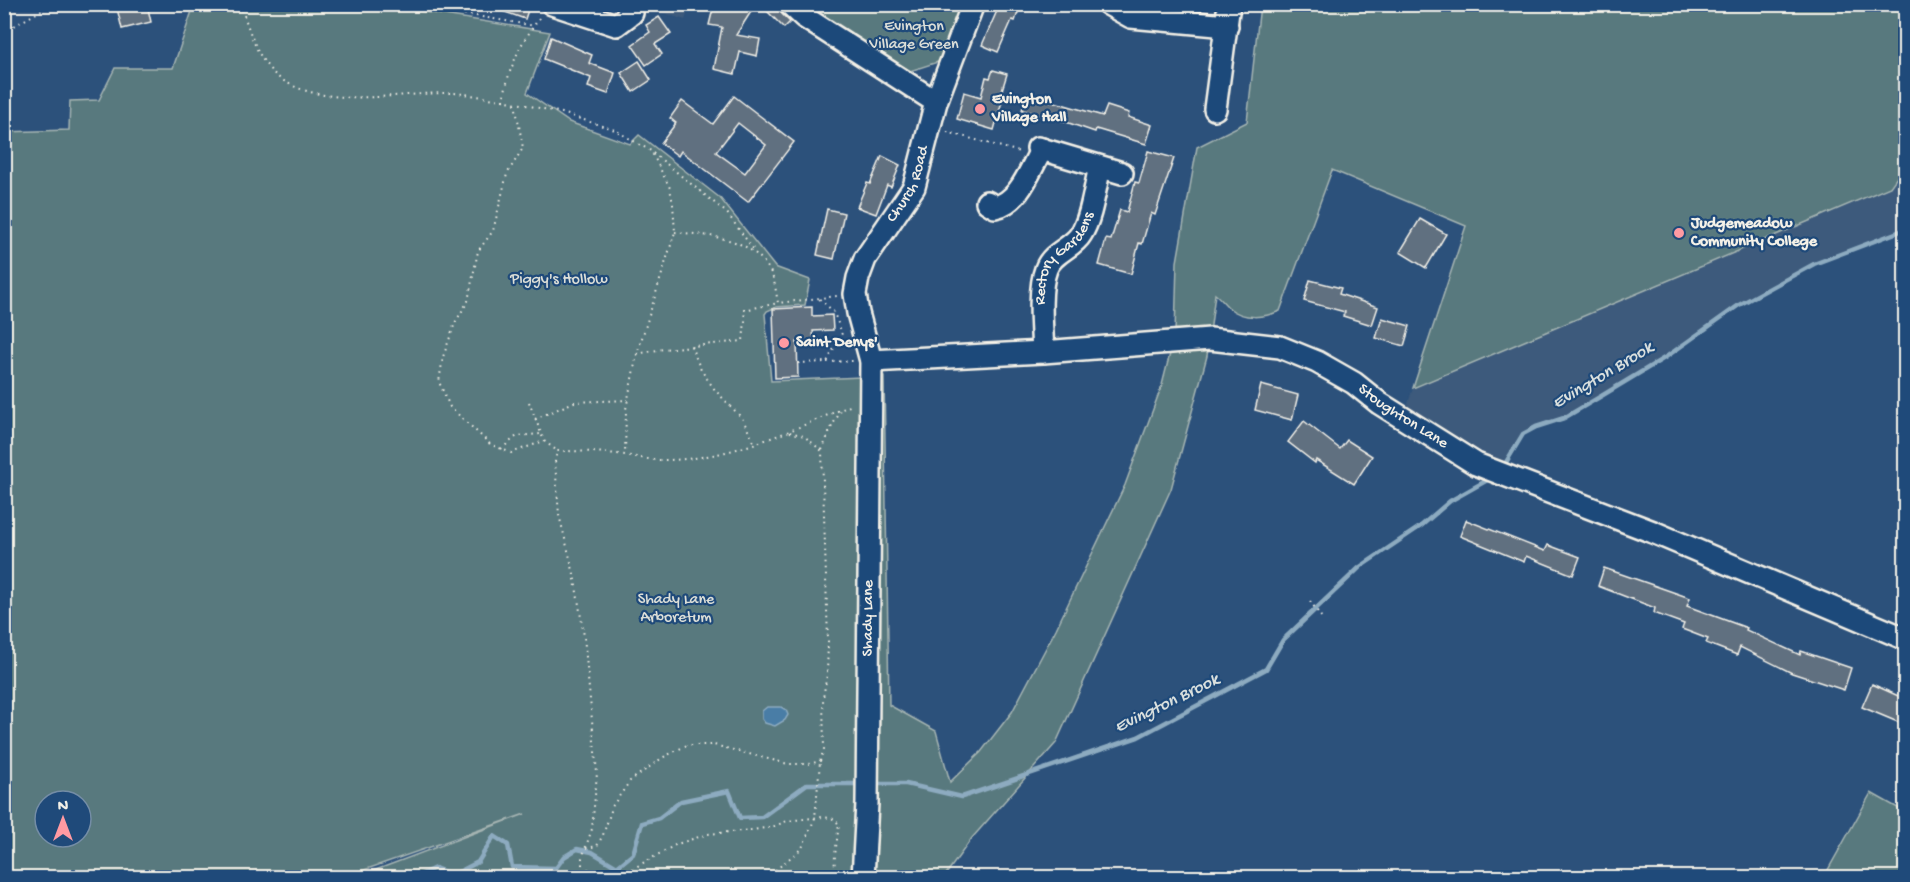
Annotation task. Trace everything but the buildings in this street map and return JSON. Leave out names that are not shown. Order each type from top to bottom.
[{"type":"street","points":[[790,4],[804,16],[936,102]]},
{"type":"street","name":"Church Road","points":[[871,361],[855,294],[858,278],[866,260],[914,187],[936,102],[974,4]]},
{"type":"street","points":[[1108,4],[1131,17],[1227,26]]},
{"type":"street","points":[[1215,109],[1229,4]]},
{"type":"street","points":[[547,8],[622,25]]},
{"type":"street","points":[[987,202],[995,207],[1006,205],[1019,190],[1040,148],[1122,173]]},
{"type":"street","name":"Rectory Gardens","points":[[1043,352],[1041,310],[1046,268],[1081,234],[1100,166]]},
{"type":"street","name":"Stoughton Lane","points":[[871,361],[1043,352],[1210,339],[1280,347],[1317,362],[1354,383],[1379,403],[1476,464],[1653,532],[1905,639]]},
{"type":"street","name":"Shady Lane","points":[[863,878],[867,803],[871,361]]},
{"type":"path","points":[[4,32],[52,4]]},
{"type":"path","points":[[240,4],[260,56],[277,76],[301,90],[348,98],[446,93],[503,100],[562,113],[615,130],[651,151],[727,213],[771,272],[778,303]]},
{"type":"path","points":[[405,4],[535,26]]},
{"type":"path","points":[[503,100],[508,74],[520,47],[547,8]]},
{"type":"path","points":[[515,103],[523,148],[507,174],[493,231],[478,251],[468,301],[443,357],[439,382],[450,407],[490,444],[511,453],[544,441]]},
{"type":"path","points":[[930,127],[1024,153],[1040,148]]},
{"type":"path","points":[[625,455],[624,426],[637,354],[675,232],[673,204],[669,188],[651,151]]},
{"type":"path","points":[[675,232],[720,237],[743,244],[756,253]]},
{"type":"path","points":[[637,354],[743,341],[744,310],[816,297],[855,294]]},
{"type":"path","points":[[816,297],[833,311],[842,333],[827,362]]},
{"type":"path","points":[[692,346],[701,370],[742,418],[754,442]]},
{"type":"path","points":[[798,363],[871,361]]},
{"type":"path","points":[[529,402],[544,441],[556,451],[625,455],[658,460],[704,458],[787,431],[870,397]]},
{"type":"path","points":[[535,418],[574,402],[628,400]]},
{"type":"path","points":[[766,878],[802,848],[815,818],[820,761],[824,749],[823,698],[827,675],[828,641],[822,451],[842,409]]},
{"type":"path","points":[[787,431],[804,436],[822,451]]},
{"type":"path","points":[[501,449],[517,436],[541,434]]},
{"type":"path","points":[[556,451],[559,515],[574,574],[584,636],[597,773],[592,829],[584,854],[582,871]]},
{"type":"path","points":[[1310,601],[1322,618]]},
{"type":"path","points":[[586,848],[597,846],[613,805],[630,781],[662,758],[687,745],[714,745],[788,764],[809,764],[820,761]]},
{"type":"path","points":[[565,878],[589,869],[618,876],[677,844],[701,836],[762,829],[787,821],[832,818],[839,824],[834,878]]},
{"type":"path","points":[[589,869],[592,878]]},
{"type":"path","points":[[463,878],[473,874],[515,878]]},
{"type":"shaded area","points":[[641,5],[690,5],[685,20]]},
{"type":"shaded area","name":"Judgemeadow Community College","points":[[1260,5],[1905,5],[1905,229],[1814,264],[1739,305],[1666,357],[1603,395],[1564,418],[1523,434],[1506,464],[1405,413],[1465,226],[1332,170],[1280,311],[1267,317],[1248,316],[1230,309],[1197,147],[1247,122]]},
{"type":"shaded area","points":[[767,707],[781,707],[788,715],[785,720],[775,726],[765,723],[762,719],[762,711]]},
{"type":"green space","points":[[194,5],[382,5],[550,32],[527,93],[569,122],[630,144],[639,135],[720,198],[775,267],[810,280],[805,305],[776,307],[765,314],[771,381],[884,376],[889,705],[936,731],[950,782],[981,752],[1012,712],[1056,629],[1125,485],[1162,385],[1175,334],[1177,262],[1197,147],[1247,122],[1260,5],[1905,5],[1905,166],[1890,187],[1413,388],[1466,226],[1332,170],[1280,311],[1261,316],[1241,315],[1229,308],[1215,294],[1207,356],[1171,489],[1056,743],[972,838],[944,877],[357,877],[525,814],[344,877],[5,877],[4,132],[69,130],[70,101],[99,100],[115,68],[173,68]]},
{"type":"green space","name":"Evington Village Green","points":[[804,5],[967,5],[944,60],[910,71]]},
{"type":"green space","points":[[1871,793],[1905,812],[1905,877],[1824,877]]},
{"type":"waterway","name":"Evington Brook","points":[[1502,469],[1523,434],[1564,418],[1603,395],[1666,357],[1739,305],[1814,264],[1906,229]]},
{"type":"waterway","name":"Evington Brook","points":[[872,784],[906,784],[962,797],[1138,737],[1266,669],[1283,640],[1360,567],[1421,526],[1450,501],[1491,478]]},
{"type":"waterway","name":"Evington Brook","points":[[413,878],[435,868],[453,875],[478,862],[494,836],[508,845],[512,867],[556,868],[564,857],[577,849],[592,852],[617,867],[633,854],[642,823],[659,818],[681,801],[729,791],[740,818],[762,817],[807,784],[861,784]]},
{"type":"place","name":"Evington Village Hall","points":[[980,109]]},
{"type":"place","name":"Judgemeadow Community College","points":[[1679,233]]},
{"type":"place","name":"Saint Denys'","points":[[784,343]]},
{"type":"park label","name":"Piggy's Hollow","points":[[559,280]]},
{"type":"park label","name":"Shady Lane Arboretum","points":[[676,609]]}]
